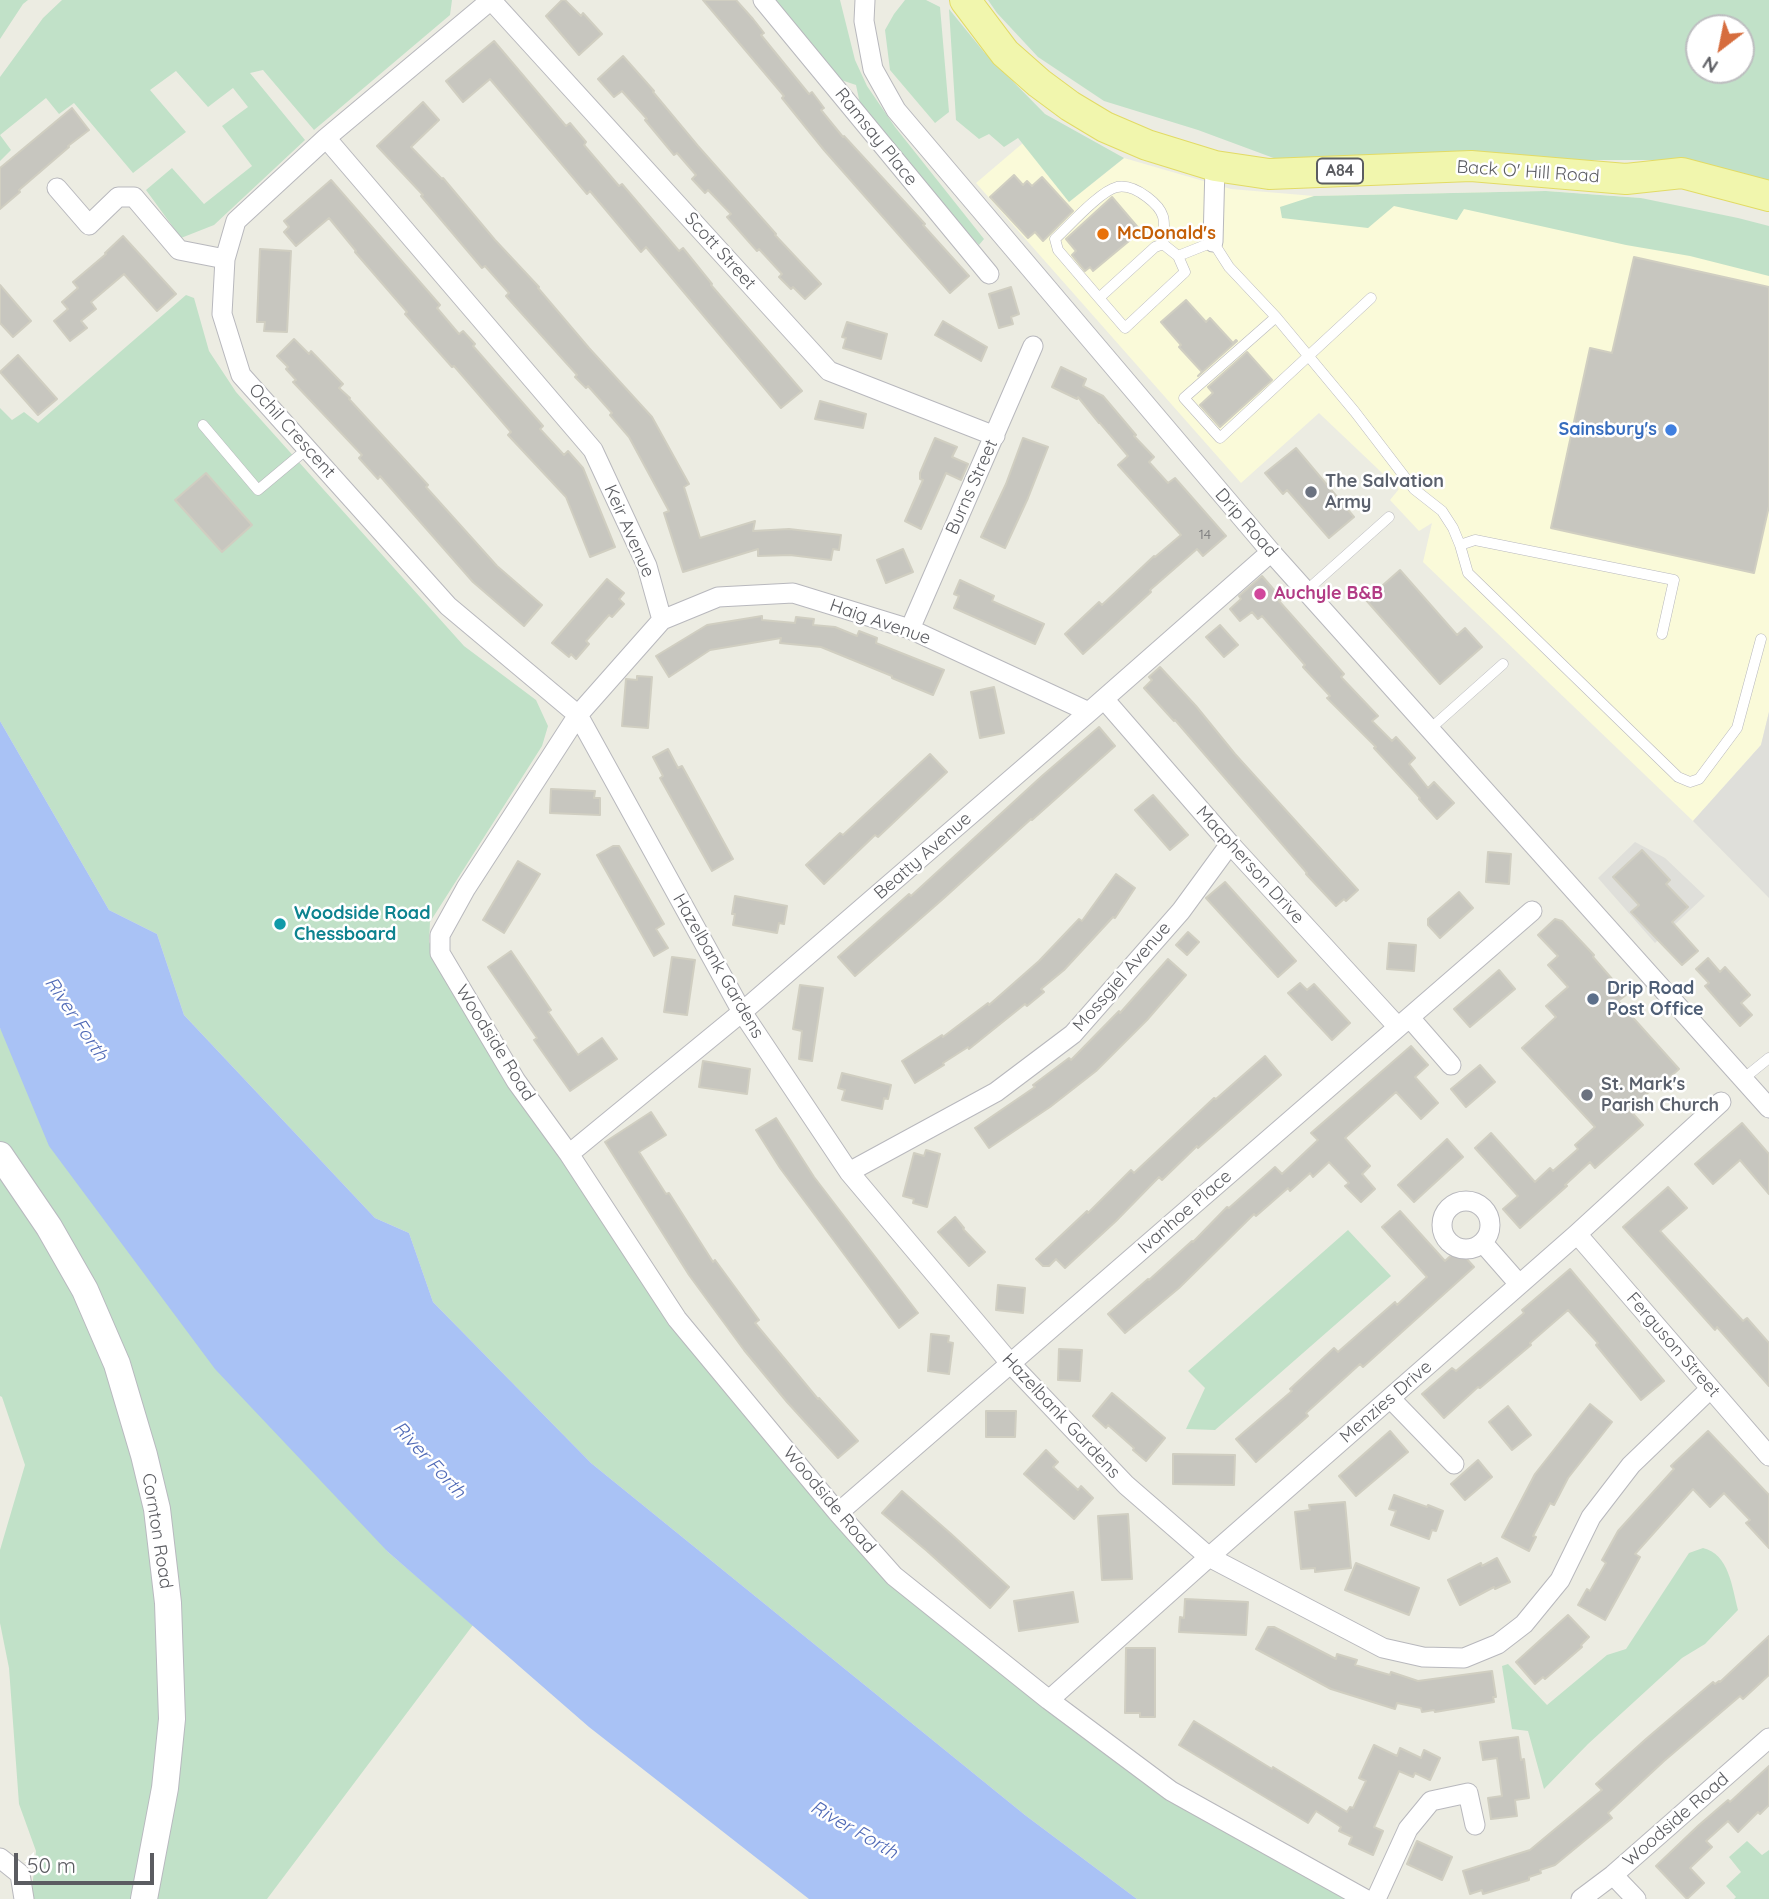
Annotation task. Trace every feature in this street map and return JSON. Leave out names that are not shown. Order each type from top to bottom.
[{"type":"main road","name":"Back O' Hill Road","points":[[965,0],[1005,53],[1070,106],[1105,127],[1136,141],[1215,166],[1269,174],[1471,166],[1626,179],[1682,173],[1769,196]]},
{"type":"main road","name":"Cornton Road","points":[[0,1155],[51,1231],[85,1290],[117,1364],[157,1509],[168,1603],[172,1719],[165,1788],[144,1899]]},
{"type":"street","name":"Ochil Crescent","points":[[491,0],[326,138],[236,221],[225,259],[222,314],[242,375],[307,449],[448,606],[578,715]]},
{"type":"street","name":"Scott Street","points":[[491,0],[829,371],[995,436]]},
{"type":"street","name":"Ramsay Place","points":[[763,0],[989,274]]},
{"type":"street","name":"Drip Road","points":[[865,0],[864,21],[873,69],[896,110],[1271,552],[1769,1108]]},
{"type":"street","name":"Keir Avenue","points":[[326,138],[593,450],[647,566],[662,620]]},
{"type":"street","points":[[1213,242],[1215,166]]},
{"type":"street","points":[[57,188],[89,225],[118,197],[134,197],[179,250],[225,259]]},
{"type":"street","name":"Burns Street","points":[[910,629],[1033,346]]},
{"type":"street","name":"Beatty Avenue","points":[[569,1154],[741,1012],[1271,552]]},
{"type":"street","name":"Haig Avenue","points":[[662,620],[718,597],[793,593],[910,629],[1089,712]]},
{"type":"street","points":[[578,715],[662,620]]},
{"type":"street","name":"Macpherson Drive","points":[[1104,699],[1230,844],[1404,1023],[1451,1065]]},
{"type":"street","name":"Woodside Road","points":[[578,715],[466,888],[440,935],[440,953],[516,1081],[569,1154],[677,1319],[838,1513],[894,1576],[1049,1700],[1171,1791],[1365,1899]]},
{"type":"street","name":"Hazelbank Gardens","points":[[578,715],[741,1012],[849,1172],[1011,1364],[1126,1485],[1209,1557],[1383,1648],[1423,1657],[1464,1658],[1498,1644],[1524,1624],[1560,1580],[1591,1517],[1631,1465],[1710,1389]]},
{"type":"street","name":"Mossgiel Avenue","points":[[849,1172],[996,1092],[1073,1034],[1181,911],[1230,844]]},
{"type":"street","name":"Ivanhoe Place","points":[[838,1513],[1532,911]]},
{"type":"street","name":"Menzies Drive","points":[[1049,1700],[1577,1234],[1721,1102]]},
{"type":"street","name":"Ferguson Street","points":[[1577,1234],[1769,1456]]},
{"type":"street","points":[[1483,1243],[1519,1284]]},
{"type":"street","points":[[1391,1399],[1454,1464]]},
{"type":"street","name":"Woodside Road","points":[[1581,1899],[1613,1875],[1769,1738]]},
{"type":"street","points":[[1376,1899],[1408,1829],[1431,1801],[1468,1793],[1475,1825]]},
{"type":"street","points":[[0,1858],[20,1874],[24,1899]]},
{"type":"street","points":[[1613,1875],[1636,1899]]},
{"type":"lane","points":[[1120,186],[1138,191],[1158,206],[1164,218],[1163,244],[1178,256],[1185,272],[1125,328],[1058,250],[1055,239],[1107,191],[1120,186]]},
{"type":"lane","points":[[1178,256],[1213,242],[1229,267],[1276,317],[1414,489],[1442,510],[1454,528],[1468,573],[1678,777],[1690,782],[1699,779],[1737,727],[1761,639]]},
{"type":"lane","points":[[1098,298],[1155,247],[1163,244]]},
{"type":"lane","points":[[1276,317],[1184,398],[1220,438],[1371,298]]},
{"type":"lane","points":[[203,425],[258,489],[307,449]]},
{"type":"lane","points":[[1306,591],[1389,517]]},
{"type":"lane","points":[[1460,545],[1475,540],[1674,580],[1662,634]]},
{"type":"lane","points":[[1430,729],[1503,664]]},
{"type":"lane","points":[[1743,1079],[1769,1058]]},
{"type":"shaded area","points":[[0,0],[28,0],[0,39]]},
{"type":"shaded area","points":[[62,0],[452,0],[450,15],[314,130],[263,70],[250,73],[305,140],[214,225],[181,238],[146,190],[172,168],[204,204],[252,166],[222,126],[248,107],[233,88],[208,107],[176,71],[150,90],[186,132],[133,173],[74,103],[59,114],[46,98],[0,135],[0,77],[43,18]]},
{"type":"shaded area","points":[[773,0],[840,0],[855,60],[867,86],[895,127],[984,239],[979,245],[878,135],[860,104],[856,85],[835,78]]},
{"type":"shaded area","points":[[905,0],[926,0],[940,7],[949,112],[935,123],[890,70],[885,30]]},
{"type":"shaded area","points":[[988,0],[1769,0],[1769,184],[1676,160],[1279,160],[1198,130],[1104,101],[1038,57]]},
{"type":"shaded area","points":[[949,9],[984,52],[1045,114],[1124,158],[1069,202],[1018,138],[1004,147],[989,134],[979,139],[956,120]]},
{"type":"shaded area","points":[[0,135],[11,150],[0,161]]},
{"type":"shaded area","points":[[1023,143],[1069,202],[1124,158],[1231,189],[1314,196],[1546,191],[1641,198],[1769,246],[1769,712],[1761,745],[1693,821],[1423,562],[1432,523],[1419,531],[1390,500],[1399,489],[1319,413],[1241,483],[976,183]]},
{"type":"shaded area","points":[[1546,191],[1641,198],[1769,226],[1769,276],[1690,256],[1626,245],[1464,209],[1457,220],[1394,206],[1368,228],[1282,218],[1280,207],[1314,196]]},
{"type":"shaded area","points":[[186,295],[194,298],[209,351],[236,392],[464,646],[536,700],[548,726],[542,746],[430,922],[429,942],[471,1020],[677,1326],[906,1590],[1049,1706],[1361,1899],[1137,1899],[1025,1815],[591,1463],[433,1302],[409,1233],[375,1218],[184,1015],[157,934],[109,910],[0,721],[0,408],[12,420],[24,412],[38,423]]},
{"type":"shaded area","points":[[1769,712],[1769,898],[1693,821],[1761,745]]},
{"type":"shaded area","points":[[1635,842],[1665,858],[1705,896],[1655,943],[1598,878]]},
{"type":"shaded area","points":[[0,1028],[388,1552],[473,1625],[267,1899],[31,1899],[36,1851],[19,1804],[9,1668],[0,1623],[0,1550],[25,1465],[0,1396]]},
{"type":"shaded area","points":[[1348,1230],[1391,1276],[1215,1430],[1186,1429],[1205,1388],[1188,1371]]},
{"type":"shaded area","points":[[1703,1548],[1712,1551],[1724,1564],[1738,1610],[1705,1644],[1682,1658],[1588,1744],[1544,1789],[1528,1731],[1512,1729],[1502,1666],[1508,1664],[1547,1705],[1607,1655],[1626,1649],[1689,1553]]},
{"type":"shaded area","points":[[1747,1841],[1762,1855],[1769,1850],[1769,1899],[1734,1899],[1736,1897],[1726,1886],[1741,1872],[1729,1857]]},
{"type":"water","name":"River Forth","points":[[0,721],[109,910],[157,934],[184,1015],[375,1218],[409,1233],[433,1302],[591,1463],[1025,1815],[1137,1899],[809,1899],[589,1727],[388,1552],[215,1369],[49,1146],[0,1028]]},
{"type":"building","points":[[562,0],[581,16],[583,13],[602,34],[579,55],[546,16]]},
{"type":"building","points":[[703,0],[736,0],[809,94],[812,92],[824,108],[821,110],[843,137],[925,224],[923,225],[969,276],[950,293],[824,150],[782,98],[784,96]]},
{"type":"building","points":[[494,41],[566,126],[570,123],[586,142],[584,145],[619,186],[622,184],[679,251],[683,248],[711,285],[802,391],[781,408],[646,247],[641,252],[590,191],[587,194],[490,79],[463,102],[446,81]]},
{"type":"building","points":[[623,56],[775,235],[821,284],[805,299],[779,277],[782,274],[727,217],[731,214],[708,190],[705,193],[692,179],[696,175],[677,153],[674,155],[622,91],[614,97],[598,79]]},
{"type":"building","points":[[423,102],[439,120],[411,147],[443,178],[652,417],[689,484],[684,487],[700,538],[755,521],[753,531],[789,529],[841,535],[839,550],[833,549],[831,560],[790,555],[758,556],[758,549],[683,572],[664,513],[669,511],[629,437],[610,415],[612,413],[588,386],[586,388],[575,377],[577,375],[506,296],[509,293],[485,266],[482,268],[421,196],[423,195],[377,146]]},
{"type":"building","points":[[72,108],[89,130],[0,209],[0,168]]},
{"type":"building","points":[[1014,175],[1023,185],[1027,181],[1032,186],[1042,177],[1073,211],[1043,241],[1035,232],[1028,238],[990,197]]},
{"type":"building","points":[[331,180],[440,305],[437,308],[459,334],[463,331],[475,344],[473,346],[543,426],[540,429],[564,455],[568,451],[583,468],[615,547],[590,557],[566,497],[508,435],[511,432],[405,314],[407,312],[329,218],[296,246],[284,232],[289,227],[284,221]]},
{"type":"building","name":"McDonald's","points":[[1112,197],[1141,231],[1093,271],[1090,267],[1085,271],[1072,255],[1076,251],[1066,239]]},
{"type":"building","points":[[123,236],[176,294],[157,311],[124,274],[91,302],[96,309],[81,321],[87,328],[70,341],[54,321],[68,309],[62,302],[78,288],[73,282]]},
{"type":"building","points":[[260,249],[291,251],[287,332],[264,331],[265,322],[257,322]]},
{"type":"building","name":"Sainsbury's","points":[[1634,257],[1769,287],[1769,506],[1754,573],[1551,528],[1590,348],[1612,353]]},
{"type":"building","points":[[0,285],[31,321],[13,337],[0,323]]},
{"type":"building","points":[[1011,287],[1019,314],[1011,317],[1013,324],[999,328],[989,294]]},
{"type":"building","points":[[1186,300],[1206,322],[1210,318],[1233,343],[1237,341],[1198,376],[1202,372],[1161,322]]},
{"type":"building","points":[[943,321],[987,347],[981,361],[935,335]]},
{"type":"building","points":[[847,322],[887,334],[881,359],[843,348],[846,338],[842,337]]},
{"type":"building","points":[[294,339],[309,354],[311,351],[343,384],[339,388],[428,485],[426,487],[497,566],[542,605],[524,626],[473,582],[380,476],[378,479],[359,458],[362,455],[293,382],[296,380],[286,369],[288,367],[277,356]]},
{"type":"building","points":[[1247,352],[1272,380],[1220,427],[1200,405],[1213,393],[1208,387]]},
{"type":"building","points":[[18,355],[57,399],[38,415],[0,372]]},
{"type":"building","points":[[1061,367],[1086,379],[1083,386],[1103,396],[1154,457],[1149,462],[1168,483],[1175,478],[1226,536],[1203,556],[1197,549],[1083,654],[1065,634],[1099,602],[1102,605],[1154,556],[1181,535],[1118,465],[1128,456],[1078,397],[1077,399],[1052,387]]},
{"type":"building","points":[[820,401],[866,414],[863,428],[815,419]]},
{"type":"building","points":[[935,438],[957,447],[952,457],[968,464],[961,480],[946,473],[921,529],[905,521],[923,480],[920,479],[920,473]]},
{"type":"building","points":[[1023,438],[1048,447],[1005,548],[981,537],[1006,484]]},
{"type":"building","name":"The Salvation Army","points":[[1296,448],[1354,517],[1329,538],[1287,490],[1283,494],[1265,473]]},
{"type":"building","points":[[206,473],[252,525],[222,552],[175,500]]},
{"type":"building","points":[[903,549],[913,572],[886,583],[877,560]]},
{"type":"building","points":[[1400,570],[1457,635],[1465,628],[1482,647],[1440,684],[1366,600]]},
{"type":"building","points":[[1262,576],[1282,599],[1279,601],[1344,674],[1341,677],[1378,716],[1372,721],[1392,741],[1396,737],[1415,758],[1409,764],[1428,788],[1434,782],[1454,803],[1437,819],[1374,748],[1376,747],[1327,698],[1330,696],[1262,616],[1258,619],[1252,612],[1240,621],[1230,609],[1241,599],[1239,596]]},
{"type":"building","points":[[607,579],[624,593],[619,599],[624,604],[612,617],[609,615],[586,641],[589,644],[576,659],[571,654],[569,657],[552,643]]},
{"type":"building","points":[[960,580],[994,596],[992,601],[1044,624],[1035,644],[954,608],[959,596],[954,594]]},
{"type":"building","points":[[762,616],[762,620],[795,623],[796,617],[814,619],[813,625],[835,627],[857,636],[859,631],[877,638],[876,643],[944,670],[933,695],[821,647],[780,643],[781,638],[710,650],[669,677],[656,656],[707,625]]},
{"type":"building","points":[[1220,625],[1238,645],[1224,657],[1206,637]]},
{"type":"building","points":[[1160,667],[1358,890],[1346,901],[1344,899],[1336,906],[1175,720],[1144,688],[1152,680],[1149,677]]},
{"type":"building","points":[[637,676],[652,677],[648,728],[622,726],[626,679],[637,680]]},
{"type":"building","points":[[994,687],[1004,733],[980,738],[971,692]]},
{"type":"building","points":[[1099,727],[1115,746],[855,976],[838,957],[909,894],[911,896]]},
{"type":"building","points":[[668,749],[678,768],[682,766],[733,859],[712,871],[660,778],[663,776],[653,757]]},
{"type":"building","points":[[930,754],[947,772],[824,884],[806,865],[840,833],[843,835]]},
{"type":"building","points":[[551,789],[595,791],[594,798],[600,798],[600,815],[550,813]]},
{"type":"building","points":[[1153,795],[1188,835],[1170,850],[1135,810]]},
{"type":"building","points":[[613,846],[619,846],[664,924],[656,929],[668,948],[654,956],[597,855]]},
{"type":"building","points":[[1642,850],[1670,880],[1666,884],[1688,907],[1672,922],[1698,951],[1682,965],[1631,912],[1639,905],[1613,877]]},
{"type":"building","points":[[1488,852],[1511,854],[1509,884],[1486,882]]},
{"type":"building","points":[[518,861],[540,874],[504,933],[483,920]]},
{"type":"building","points":[[1116,874],[1135,888],[1115,918],[1113,917],[1064,970],[1041,989],[1044,992],[969,1049],[968,1047],[915,1083],[902,1061],[942,1035],[943,1037],[988,1003],[989,1005],[1039,961],[1079,919],[1082,921]]},
{"type":"building","points":[[1225,882],[1296,961],[1278,977],[1206,898]]},
{"type":"building","points":[[1459,892],[1473,908],[1440,938],[1428,925],[1428,919]]},
{"type":"building","points":[[735,896],[787,906],[784,924],[779,923],[777,933],[733,925]]},
{"type":"building","points":[[1555,919],[1562,921],[1594,955],[1626,995],[1618,1001],[1679,1069],[1670,1077],[1673,1080],[1662,1090],[1657,1085],[1629,1109],[1643,1125],[1595,1168],[1590,1162],[1520,1228],[1503,1209],[1518,1196],[1475,1148],[1491,1133],[1535,1182],[1550,1168],[1553,1171],[1578,1149],[1575,1145],[1595,1127],[1522,1048],[1556,1017],[1546,1006],[1568,987],[1548,965],[1558,956],[1538,935]]},
{"type":"building","points":[[1188,932],[1199,942],[1187,955],[1176,945]]},
{"type":"building","points":[[1389,943],[1416,945],[1414,971],[1387,969]]},
{"type":"building","points":[[511,951],[578,1055],[602,1038],[617,1059],[570,1091],[488,967]]},
{"type":"building","points":[[672,957],[695,960],[687,1015],[664,1012]]},
{"type":"building","points":[[1708,958],[1720,972],[1725,967],[1750,995],[1741,1003],[1752,1015],[1740,1026],[1705,986],[1709,983],[1696,969]]},
{"type":"building","points":[[1168,959],[1186,975],[1147,1020],[1096,1071],[1050,1107],[989,1148],[975,1128],[1035,1087],[1033,1085],[1069,1058],[1071,1060],[1119,1011],[1120,1013]]},
{"type":"building","points":[[1499,970],[1515,989],[1470,1027],[1454,1009]]},
{"type":"building","points":[[1300,983],[1307,990],[1314,984],[1350,1023],[1332,1040],[1288,993]]},
{"type":"building","points":[[800,985],[823,988],[812,1061],[799,1059],[802,1031],[793,1029]]},
{"type":"building","points":[[1411,1046],[1428,1065],[1415,1077],[1438,1103],[1421,1119],[1396,1092],[1345,1138],[1370,1166],[1362,1174],[1375,1189],[1361,1202],[1345,1186],[1349,1183],[1329,1162],[1313,1177],[1310,1173],[1256,1216],[1254,1214],[1179,1288],[1125,1333],[1108,1314],[1193,1242],[1227,1207],[1275,1167],[1282,1174],[1318,1140],[1311,1133]]},
{"type":"building","points":[[1265,1056],[1281,1075],[1198,1148],[1197,1146],[1162,1180],[1159,1177],[1065,1268],[1056,1259],[1049,1266],[1043,1266],[1036,1259],[1131,1170],[1134,1173],[1214,1098]]},
{"type":"building","points":[[703,1061],[750,1069],[747,1094],[699,1087]]},
{"type":"building","points":[[1480,1065],[1495,1082],[1466,1107],[1451,1089]]},
{"type":"building","points":[[842,1073],[891,1085],[888,1099],[884,1098],[882,1109],[842,1100],[845,1090],[838,1088]]},
{"type":"building","points":[[651,1112],[666,1135],[639,1152],[713,1262],[715,1260],[759,1320],[755,1323],[818,1399],[858,1441],[838,1458],[744,1350],[689,1275],[605,1142]]},
{"type":"building","points":[[776,1118],[814,1177],[918,1313],[899,1328],[780,1168],[756,1130]]},
{"type":"building","points":[[1742,1123],[1769,1154],[1769,1194],[1740,1160],[1713,1184],[1695,1164]]},
{"type":"building","points":[[1447,1139],[1463,1157],[1414,1202],[1398,1185]]},
{"type":"building","points":[[926,1150],[940,1154],[927,1207],[913,1203],[914,1199],[903,1196],[914,1153],[924,1156]]},
{"type":"building","points":[[1668,1187],[1687,1208],[1660,1231],[1743,1321],[1747,1318],[1769,1343],[1769,1386],[1623,1227]]},
{"type":"building","points":[[1400,1211],[1445,1261],[1458,1249],[1474,1267],[1363,1367],[1360,1364],[1306,1413],[1308,1416],[1256,1462],[1236,1439],[1292,1391],[1290,1389],[1334,1348],[1338,1352],[1427,1277],[1382,1227]]},
{"type":"building","points":[[955,1217],[985,1252],[969,1266],[938,1232]]},
{"type":"building","points":[[1570,1269],[1664,1381],[1641,1400],[1596,1345],[1598,1343],[1568,1310],[1444,1418],[1422,1394],[1452,1368],[1456,1371],[1524,1313],[1522,1310]]},
{"type":"building","points":[[998,1285],[1025,1288],[1023,1313],[996,1310]]},
{"type":"building","points":[[931,1334],[949,1336],[948,1342],[953,1343],[949,1374],[928,1371]]},
{"type":"building","points":[[1059,1349],[1082,1350],[1080,1381],[1058,1380]]},
{"type":"building","points":[[1112,1393],[1165,1438],[1146,1461],[1108,1425],[1106,1428],[1093,1416]]},
{"type":"building","points":[[1590,1404],[1612,1422],[1568,1478],[1554,1505],[1550,1503],[1533,1536],[1536,1537],[1529,1551],[1502,1537],[1535,1474]]},
{"type":"building","points":[[1508,1406],[1531,1435],[1512,1450],[1489,1422]]},
{"type":"building","points":[[986,1411],[1016,1411],[1015,1437],[986,1437]]},
{"type":"building","points":[[1390,1431],[1408,1452],[1356,1496],[1339,1476]]},
{"type":"building","points":[[1708,1431],[1769,1495],[1769,1548],[1746,1523],[1750,1520],[1724,1493],[1710,1507],[1693,1489],[1635,1554],[1640,1557],[1605,1620],[1578,1605],[1587,1589],[1590,1591],[1606,1563],[1602,1560],[1618,1531],[1674,1469],[1671,1466]]},
{"type":"building","points":[[1046,1450],[1058,1462],[1053,1467],[1078,1490],[1081,1486],[1093,1498],[1074,1519],[1024,1474]]},
{"type":"building","points":[[1173,1454],[1235,1455],[1234,1485],[1173,1484]]},
{"type":"building","points":[[1478,1460],[1492,1477],[1465,1500],[1451,1484]]},
{"type":"building","points":[[902,1491],[1009,1587],[990,1608],[882,1513]]},
{"type":"building","points":[[1394,1495],[1443,1511],[1436,1531],[1432,1530],[1429,1539],[1391,1525],[1396,1511],[1389,1509]]},
{"type":"building","points":[[1345,1502],[1351,1568],[1315,1572],[1315,1568],[1301,1569],[1295,1512],[1310,1510],[1309,1505]]},
{"type":"building","points":[[1128,1514],[1132,1579],[1102,1580],[1098,1516]]},
{"type":"building","points":[[1497,1558],[1510,1582],[1495,1589],[1494,1587],[1460,1605],[1448,1580]]},
{"type":"building","points":[[1356,1563],[1419,1588],[1409,1615],[1345,1590]]},
{"type":"building","points":[[1073,1592],[1078,1622],[1019,1631],[1014,1601]]},
{"type":"building","points":[[1185,1599],[1248,1602],[1246,1635],[1179,1632],[1180,1617],[1184,1618]]},
{"type":"building","points":[[1568,1615],[1589,1637],[1582,1647],[1545,1679],[1543,1677],[1535,1684],[1516,1662]]},
{"type":"building","points":[[1268,1627],[1274,1627],[1336,1659],[1337,1654],[1357,1660],[1355,1665],[1418,1681],[1492,1671],[1496,1697],[1493,1697],[1494,1702],[1435,1712],[1422,1712],[1421,1708],[1397,1703],[1395,1709],[1331,1689],[1256,1649]]},
{"type":"building","points":[[1769,1636],[1769,1675],[1743,1699],[1740,1696],[1664,1761],[1608,1813],[1612,1818],[1555,1865],[1540,1870],[1541,1873],[1529,1877],[1529,1880],[1483,1894],[1482,1890],[1470,1894],[1463,1871],[1530,1850],[1602,1790],[1596,1784],[1646,1739],[1713,1682],[1720,1682]]},
{"type":"building","points":[[1126,1648],[1155,1648],[1155,1717],[1125,1713]]},
{"type":"building","points":[[1194,1721],[1347,1812],[1350,1807],[1353,1808],[1366,1781],[1359,1778],[1374,1745],[1397,1756],[1400,1748],[1421,1758],[1424,1750],[1440,1758],[1430,1780],[1415,1773],[1413,1777],[1399,1771],[1374,1827],[1383,1831],[1373,1855],[1349,1844],[1352,1837],[1339,1831],[1341,1827],[1316,1811],[1308,1823],[1179,1745]]},
{"type":"building","points":[[1518,1737],[1529,1798],[1515,1800],[1517,1816],[1491,1819],[1488,1798],[1502,1796],[1497,1758],[1483,1760],[1480,1742]]},
{"type":"building","points":[[1769,1766],[1769,1805],[1738,1832],[1728,1821],[1706,1841],[1712,1847],[1690,1868],[1704,1883],[1687,1899],[1656,1866],[1699,1825],[1728,1800],[1730,1802]]},
{"type":"building","points":[[1417,1841],[1452,1857],[1442,1880],[1407,1864]]},
{"type":"place","name":"McDonald's","points":[[1103,234]]},
{"type":"place","name":"Sainsbury's","points":[[1671,430]]},
{"type":"place","name":"The Salvation Army","points":[[1311,492]]},
{"type":"place","name":"Auchyle B&B","points":[[1260,594]]},
{"type":"place","name":"Woodside Road Chessboard","points":[[280,924]]},
{"type":"place","name":"Drip Road Post Office","points":[[1593,999]]},
{"type":"place","name":"St. Mark's Parish Church","points":[[1587,1095]]}]
